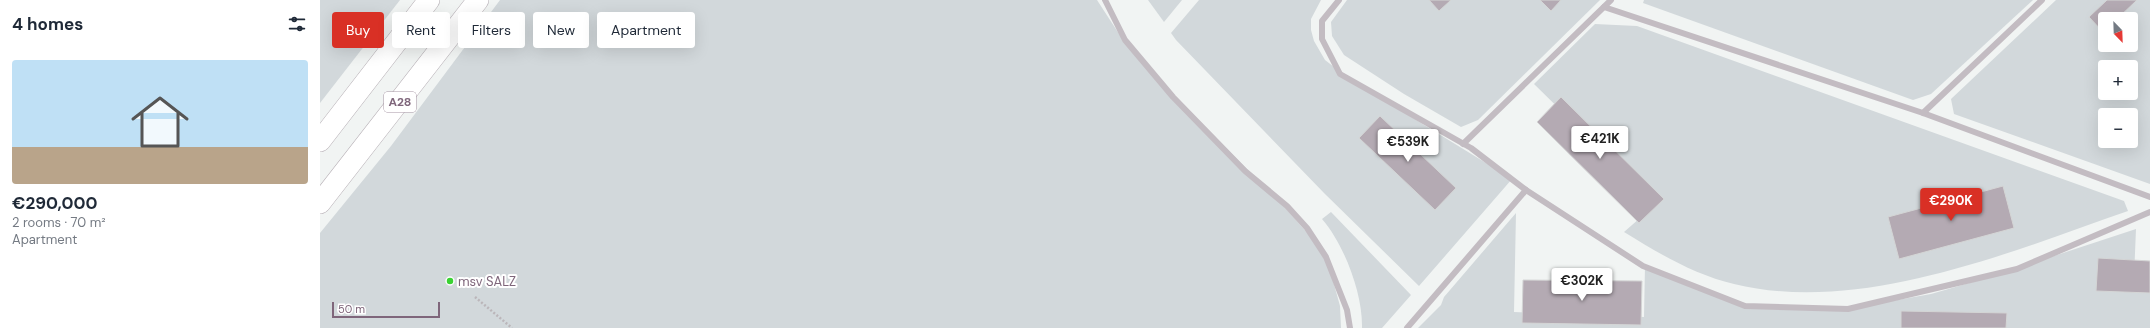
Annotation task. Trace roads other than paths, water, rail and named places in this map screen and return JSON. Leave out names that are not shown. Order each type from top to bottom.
[{"type":"highway","points":[[320,141],[429,0]]},
{"type":"highway","name":"A28","points":[[320,203],[478,0]]},
{"type":"lane","points":[[1105,0],[1125,40],[1173,97],[1245,171],[1287,206],[1307,228],[1326,257],[1347,310],[1350,328]]},
{"type":"lane","points":[[1339,0],[1322,21],[1322,39],[1340,74],[1463,144],[1526,190],[1643,266],[1745,306],[1848,309],[2017,269],[2150,212]]},
{"type":"lane","points":[[1463,144],[1611,0]]},
{"type":"lane","points":[[1923,114],[2042,0]]},
{"type":"lane","points":[[1604,7],[1923,114],[2150,197]]},
{"type":"lane","points":[[1406,328],[1526,190]]},
{"type":"place","name":"msv SALZ","points":[[450,281]]}]
